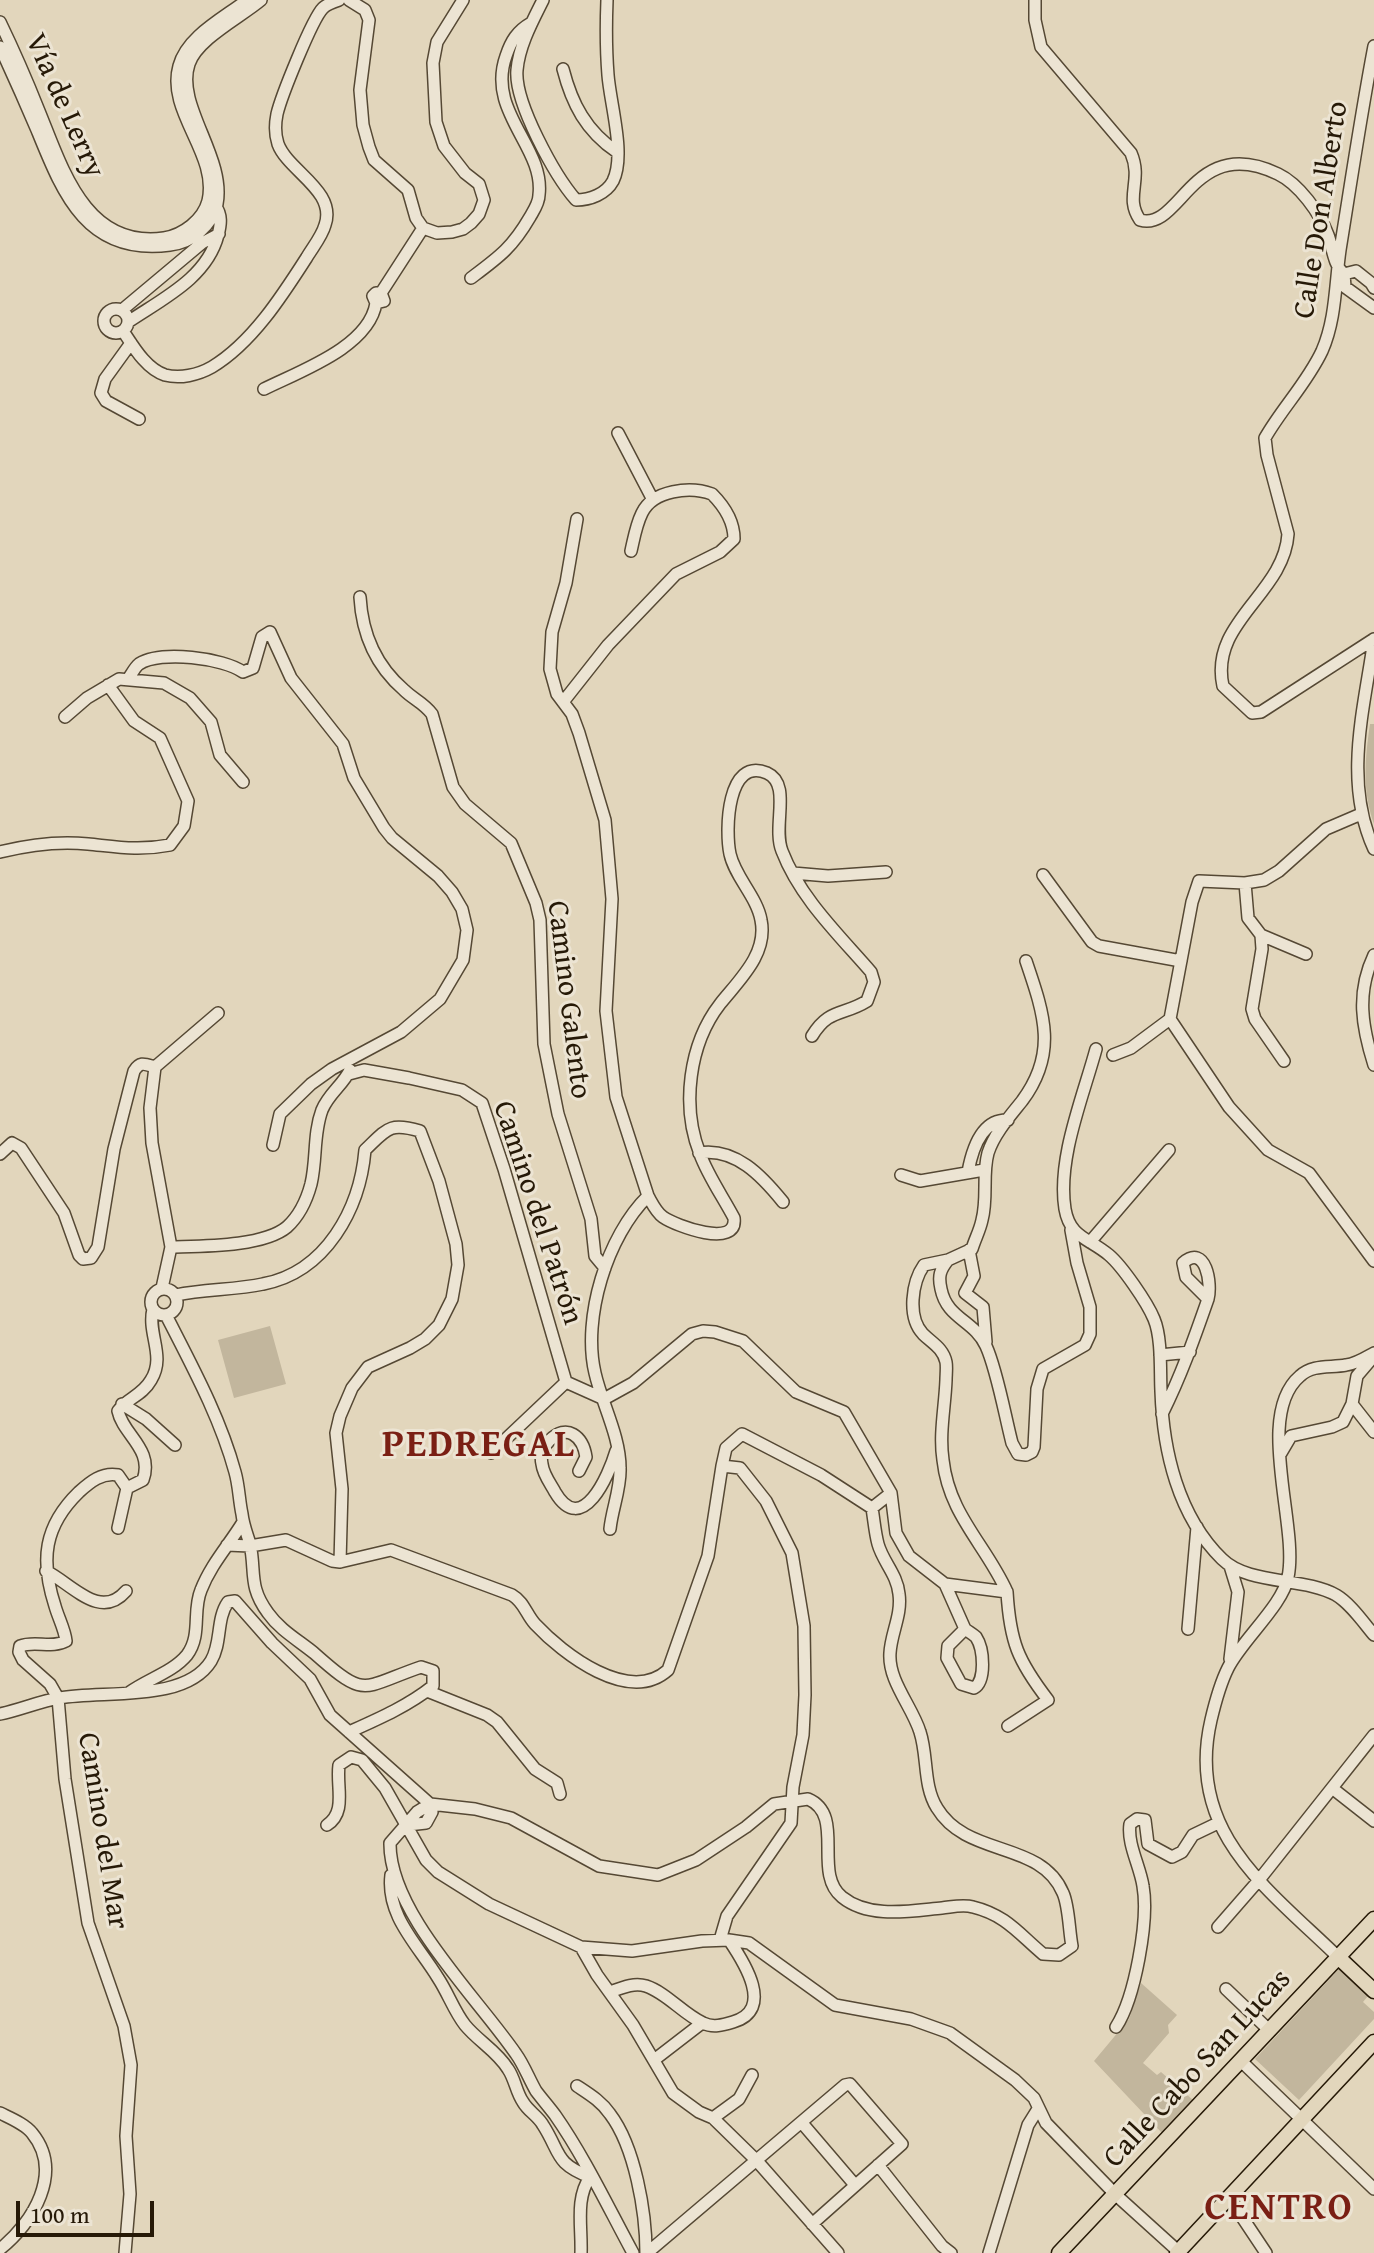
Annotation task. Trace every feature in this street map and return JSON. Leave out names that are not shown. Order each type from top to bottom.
[{"type":"main road","name":"Calle Cabo San Lucas","points":[[1059,2253],[1374,1919]]},
{"type":"main road","points":[[1338,1957],[1374,1991]]},
{"type":"main road","points":[[1178,2252],[1374,2042]]},
{"type":"street","points":[[219,234],[202,243],[122,310],[108,312],[104,323],[111,332],[126,326],[189,280],[212,254],[219,234],[221,221],[212,204],[216,173],[187,90],[185,61],[193,42],[247,0]]},
{"type":"street","points":[[185,61],[261,0]]},
{"type":"street","points":[[122,310],[131,343],[150,365],[165,375],[192,375],[224,358],[272,308],[320,235],[327,218],[323,202],[279,146],[276,117],[314,22],[325,6],[339,0]]},
{"type":"street","points":[[349,0],[365,10],[369,20],[360,90],[363,125],[374,160],[406,187],[416,218],[423,228],[444,233],[463,229],[479,214],[484,200],[479,184],[465,173],[444,146],[436,122],[433,63],[437,42],[463,0]]},
{"type":"street","points":[[543,0],[531,23],[517,68],[521,103],[575,203],[597,196],[612,183],[616,172],[617,152],[608,77],[607,0]]},
{"type":"street","points":[[1035,0],[1035,20],[1041,47],[1131,153],[1137,174],[1132,199],[1140,220],[1148,222],[1160,218],[1212,169],[1227,164],[1255,167],[1287,180],[1311,205],[1326,229],[1345,287],[1374,308]]},
{"type":"street","name":"Vía de Lerry","points":[[0,22],[65,174],[96,224]]},
{"type":"street","points":[[471,278],[507,251],[538,203],[538,172],[510,115],[501,74],[513,38],[531,23]]},
{"type":"street","name":"Calle Don Alberto","points":[[1374,46],[1361,115],[1333,321],[1322,352],[1265,438],[1288,534],[1284,556],[1272,580],[1227,637],[1220,662],[1223,686],[1252,713],[1261,712],[1374,639]]},
{"type":"street","name":"Vía de Lerry","points":[[0,47],[72,205],[110,237],[135,245],[181,244],[204,227],[212,204]]},
{"type":"street","points":[[563,69],[569,93],[583,120],[597,138],[617,152]]},
{"type":"street","points":[[264,389],[342,349],[369,325],[378,298],[423,228]]},
{"type":"street","points":[[1341,271],[1356,271],[1374,288]]},
{"type":"street","points":[[131,343],[105,379],[101,393],[106,401],[139,419]]},
{"type":"street","points":[[618,433],[653,500]]},
{"type":"street","points":[[563,702],[608,645],[676,574],[720,552],[734,539],[734,533],[724,509],[712,494],[688,489],[653,500],[641,514],[631,551]]},
{"type":"street","points":[[577,519],[550,654],[553,686],[572,714],[605,820],[612,899],[606,1011],[616,1097],[648,1196],[664,1217],[714,1234],[733,1229],[734,1218],[699,1153],[691,1108],[693,1057],[718,1007],[756,957],[761,937],[761,919],[730,856],[728,829],[736,781],[744,772],[756,770],[770,774],[779,784],[782,793],[778,838],[793,873],[817,911],[871,972],[874,982],[867,1001],[831,1014],[820,1023],[812,1036]]},
{"type":"street","name":"Camino Galento","points":[[360,597],[368,640],[377,659],[405,692],[426,706],[432,714],[453,787],[465,804],[511,843],[536,903],[540,920],[542,1021],[547,1058],[558,1114],[591,1219],[595,1256],[605,1268]]},
{"type":"street","points":[[128,679],[140,664],[167,657],[190,657],[236,667],[243,672],[253,668],[262,637],[270,632],[291,678],[343,744],[354,778],[384,828],[438,876],[452,892],[465,919],[467,945],[463,960],[440,999],[401,1032],[332,1069],[286,1106],[276,1125],[273,1145]]},
{"type":"street","points":[[1374,639],[1357,754],[1356,787],[1361,814],[1374,849]]},
{"type":"street","points":[[65,717],[87,698],[119,679],[164,683],[190,698],[211,722],[220,755],[243,782]]},
{"type":"street","points":[[0,852],[24,846],[73,844],[146,850],[170,845],[184,826],[188,801],[160,738],[134,721],[108,685]]},
{"type":"street","points":[[1113,1055],[1131,1048],[1170,1019],[1192,902],[1199,881],[1245,883],[1264,880],[1279,871],[1326,829],[1361,814]]},
{"type":"street","points":[[793,873],[828,876],[886,872]]},
{"type":"street","points":[[1043,875],[1092,942],[1099,946],[1181,961]]},
{"type":"street","points":[[1245,883],[1246,911],[1261,935],[1262,949],[1252,1009],[1255,1019],[1284,1061]]},
{"type":"street","points":[[1261,935],[1306,954]]},
{"type":"street","points":[[1374,955],[1361,1001],[1365,1035],[1374,1065]]},
{"type":"street","points":[[1008,1726],[1048,1700],[1015,1649],[1007,1592],[997,1571],[958,1514],[948,1487],[942,1460],[946,1361],[938,1346],[921,1333],[913,1303],[918,1274],[924,1265],[948,1260],[972,1249],[983,1218],[984,1170],[992,1143],[1032,1088],[1044,1060],[1039,1000],[1026,961]]},
{"type":"street","points":[[127,1488],[143,1480],[146,1472],[138,1442],[118,1411],[122,1404],[140,1395],[154,1377],[158,1365],[152,1324],[152,1296],[162,1288],[171,1247],[152,1143],[150,1108],[155,1067],[218,1013]]},
{"type":"street","points":[[1170,1019],[1229,1107],[1268,1150],[1309,1173],[1374,1261]]},
{"type":"street","points":[[969,1250],[974,1276],[965,1293],[983,1307],[987,1347],[1012,1443],[1018,1454],[1026,1455],[1034,1447],[1037,1389],[1043,1369],[1049,1363],[1078,1351],[1090,1334],[1090,1307],[1064,1204],[1065,1163],[1096,1049]]},
{"type":"street","points":[[171,1247],[237,1242],[260,1238],[286,1228],[304,1204],[311,1182],[317,1129],[328,1097],[349,1074],[354,1058]]},
{"type":"street","points":[[0,1154],[12,1143],[21,1148],[64,1213],[79,1255],[83,1259],[91,1258],[98,1247],[114,1149],[134,1071],[137,1065],[143,1063],[155,1067]]},
{"type":"street","name":"Camino del Patrón","points":[[349,1074],[364,1070],[409,1078],[462,1090],[482,1103],[566,1382]]},
{"type":"street","points":[[968,1172],[973,1147],[989,1125],[998,1119],[1008,1120]]},
{"type":"street","points":[[176,1295],[202,1289],[263,1284],[293,1275],[321,1253],[339,1231],[363,1177],[365,1150],[385,1131],[400,1125],[420,1131],[439,1181],[456,1244],[458,1265],[452,1299],[439,1325],[425,1339],[368,1367],[352,1388],[340,1416],[336,1433],[342,1489],[340,1562]]},
{"type":"street","points":[[1090,1242],[1169,1150]]},
{"type":"street","points":[[699,1153],[713,1151],[728,1154],[765,1181],[783,1202]]},
{"type":"street","points":[[901,1175],[920,1181],[984,1170]]},
{"type":"street","points":[[610,1529],[619,1482],[618,1447],[594,1371],[591,1342],[593,1315],[605,1268],[626,1222],[648,1196]]},
{"type":"street","points":[[1071,1230],[1110,1255],[1155,1320],[1160,1355],[1161,1415],[1176,1485],[1197,1526],[1219,1556],[1230,1566],[1339,1596],[1374,1635]]},
{"type":"street","points":[[948,1260],[940,1270],[945,1304],[978,1333],[987,1347]]},
{"type":"street","points":[[153,1309],[166,1315],[177,1308],[176,1295],[162,1288]]},
{"type":"street","points":[[1161,1415],[1190,1352],[1208,1299]]},
{"type":"street","points":[[166,1315],[202,1385],[235,1469],[250,1546],[252,1578],[269,1615],[335,1674],[352,1684],[370,1686],[421,1667],[433,1671],[433,1686],[427,1691],[349,1732],[430,1804],[475,1809],[511,1818],[599,1866],[658,1875],[696,1860],[774,1804],[808,1799],[821,1809],[826,1822],[827,1868],[838,1895],[852,1904],[874,1912],[971,1906],[1012,1925],[1043,1954],[1059,1955],[1072,1946],[1065,1897],[1058,1881],[1038,1863],[967,1838],[951,1827],[935,1806],[921,1734],[891,1667],[890,1653],[900,1596],[896,1577],[878,1547],[872,1508],[821,1475],[742,1434],[726,1448],[708,1556],[668,1670],[658,1679],[641,1681],[605,1677],[543,1632],[531,1620],[520,1600],[512,1595],[400,1552],[379,1551],[340,1562],[286,1540],[250,1546],[227,1545]]},
{"type":"street","points":[[491,1453],[566,1382],[604,1399],[627,1388],[692,1334],[715,1332],[743,1341],[796,1392],[844,1412],[891,1493],[896,1533],[909,1556],[945,1584],[965,1629],[975,1635],[979,1645],[982,1680],[974,1688],[961,1684],[947,1658],[948,1646],[965,1629]]},
{"type":"street","points":[[1160,1355],[1190,1352]]},
{"type":"street","points":[[1280,1454],[1291,1436],[1343,1422],[1352,1404],[1357,1376],[1374,1354]]},
{"type":"street","points":[[1228,1669],[1288,1581],[1289,1556],[1279,1434],[1288,1392],[1300,1375],[1311,1369],[1351,1365],[1374,1354]]},
{"type":"street","points":[[122,1404],[146,1419],[175,1445]]},
{"type":"street","points":[[1352,1404],[1374,1432]]},
{"type":"street","points":[[579,1471],[586,1457],[580,1438],[566,1432],[548,1442],[542,1451],[544,1473],[563,1502],[571,1508],[581,1506],[598,1493],[618,1447]]},
{"type":"street","points":[[610,1992],[624,1986],[646,1986],[702,2023],[720,2026],[739,2021],[749,2013],[754,2000],[748,1969],[725,1940],[727,1916],[791,1823],[791,1802],[803,1735],[804,1626],[792,1553],[766,1501],[740,1468],[722,1466]]},
{"type":"street","points":[[58,1698],[50,1684],[23,1660],[19,1652],[20,1646],[28,1643],[61,1645],[66,1641],[46,1571],[47,1547],[64,1507],[82,1489],[105,1475],[120,1477],[127,1488],[118,1528]]},
{"type":"street","points":[[872,1508],[891,1493]]},
{"type":"street","points":[[130,1692],[185,1657],[196,1631],[199,1593],[213,1565],[243,1522]]},
{"type":"street","points":[[1188,1629],[1197,1526]]},
{"type":"street","points":[[1230,1566],[1238,1592],[1233,1647],[1212,1715],[1205,1764],[1208,1791],[1218,1823],[1235,1851],[1259,1880],[1338,1957]]},
{"type":"street","points":[[46,1571],[95,1601],[118,1601],[126,1591]]},
{"type":"street","points":[[945,1584],[1007,1592]]},
{"type":"street","name":"Camino del Mar","points":[[0,1714],[58,1698],[130,1692],[143,1695],[195,1677],[211,1661],[217,1648],[224,1608],[228,1602],[235,1601],[272,1643],[300,1667],[330,1715],[349,1732]]},
{"type":"street","points":[[427,1691],[497,1722],[535,1769],[557,1783],[560,1794]]},
{"type":"street","name":"Camino del Mar","points":[[58,1698],[65,1779],[88,1923],[124,2026],[131,2065],[126,2136],[130,2194],[125,2253]]},
{"type":"street","points":[[1218,1927],[1374,1735]]},
{"type":"street","points":[[327,1825],[340,1810],[337,1784],[339,1765],[351,1757],[362,1760],[408,1825],[426,1860],[460,1888],[581,1947],[632,1951],[725,1940],[749,1943],[835,2005],[911,2019],[950,2033],[1009,2074],[1034,2098],[1046,2123],[1116,2195],[1178,2252]]},
{"type":"street","points":[[1332,1788],[1374,1821]]},
{"type":"street","points":[[430,1804],[417,1812],[390,1843],[392,1871],[389,1892],[392,1904],[465,2025],[510,2072],[518,2093],[544,2126],[555,2152],[574,2170],[590,2177]]},
{"type":"street","points":[[1116,2027],[1127,2008],[1133,1987],[1144,1907],[1143,1884],[1130,1824],[1138,1818],[1145,1820],[1147,1843],[1172,1857],[1182,1852],[1193,1835],[1218,1823]]},
{"type":"street","points":[[392,1871],[417,1922],[517,2055],[535,2089],[555,2115],[633,2253]]},
{"type":"street","points":[[581,1947],[633,2025],[673,2093],[713,2118],[757,2161],[838,2253]]},
{"type":"street","points":[[1226,1989],[1269,2030]]},
{"type":"street","points":[[654,2060],[702,2023]]},
{"type":"street","points":[[1241,2061],[1374,2189]]},
{"type":"street","points":[[713,2118],[739,2099],[752,2075]]},
{"type":"street","points":[[646,2253],[845,2085],[850,2084],[900,2141],[900,2148],[812,2224]]},
{"type":"street","points":[[577,2086],[598,2100],[612,2116],[625,2142],[642,2207],[646,2253]]},
{"type":"street","points":[[989,2253],[1028,2125],[1038,2109]]},
{"type":"street","points":[[0,2113],[32,2133],[46,2167],[42,2194],[28,2218],[0,2249]]},
{"type":"street","points":[[802,2123],[855,2185]]},
{"type":"street","points":[[878,2165],[942,2246],[951,2253]]},
{"type":"street","points":[[581,2253],[581,2190],[590,2177]]},
{"type":"street","points":[[1230,2199],[1266,2253]]},
{"type":"shaded area","points":[[1370,724],[1374,724],[1374,824],[1366,774]]},
{"type":"shaded area","points":[[270,1326],[286,1384],[234,1398],[218,1340]]},
{"type":"shaded area","points":[[1339,1969],[1368,1996],[1363,2002],[1374,2012],[1374,2019],[1299,2100],[1255,2059]]},
{"type":"shaded area","points":[[1141,1983],[1177,2015],[1168,2025],[1169,2033],[1143,2063],[1157,2075],[1161,2072],[1193,2100],[1162,2133],[1094,2061],[1129,2019]]},
{"type":"district","name":"PEDREGAL","points":[[479,1446]]},
{"type":"district","name":"CENTRO","points":[[1279,2209]]}]
